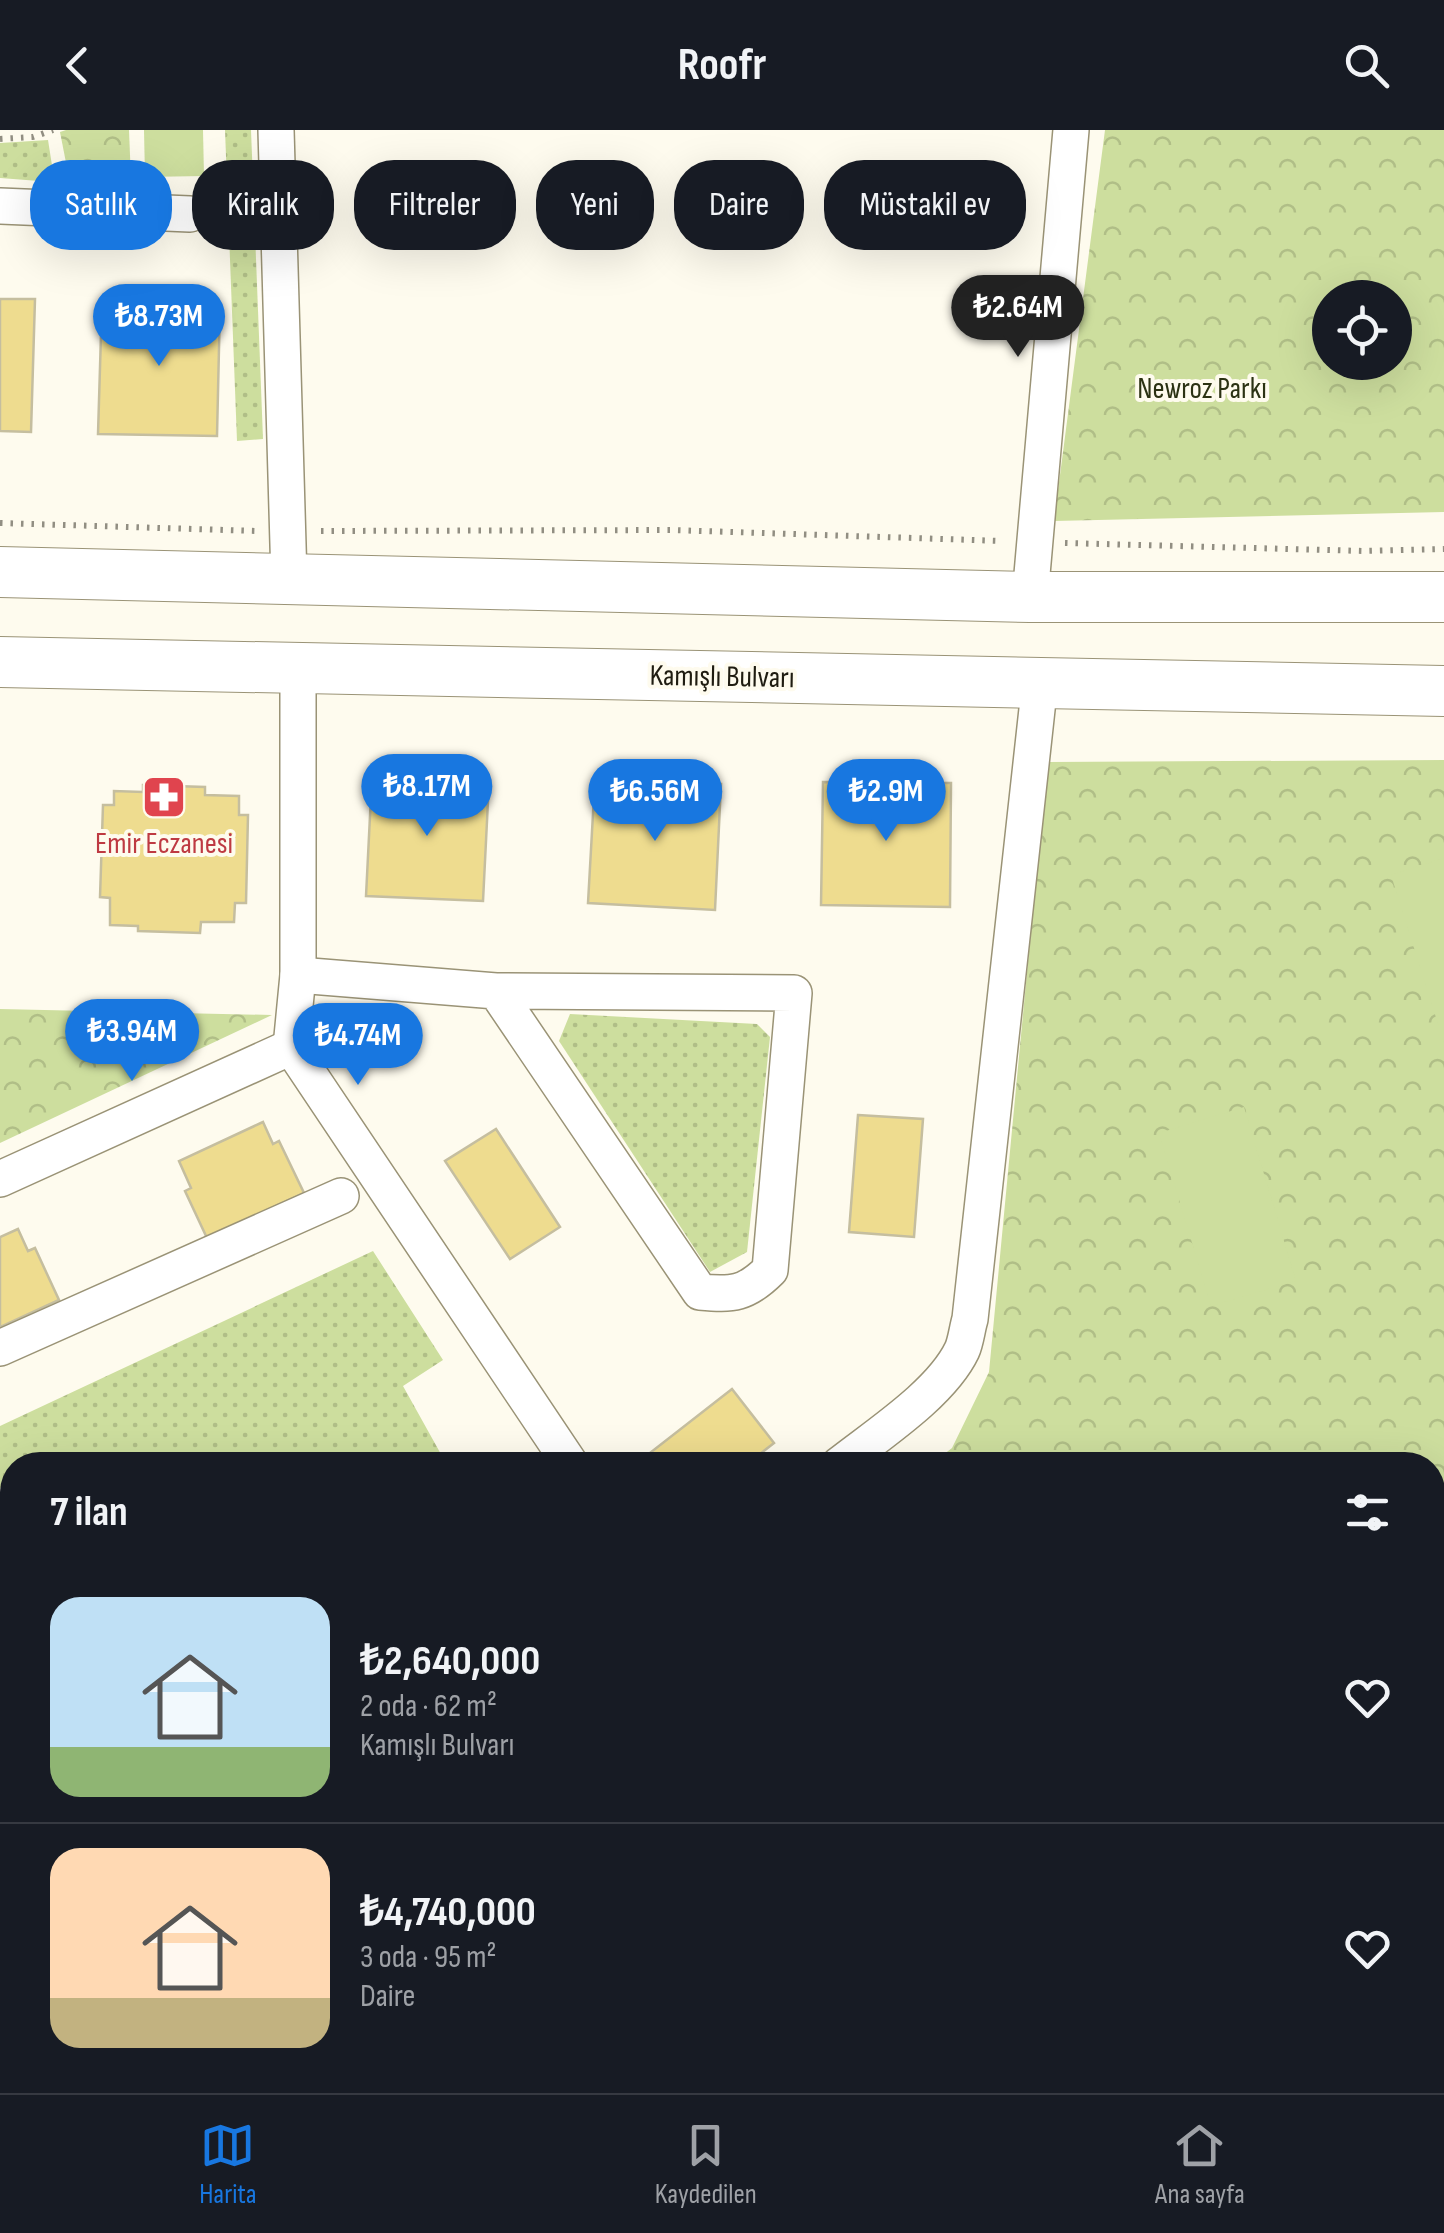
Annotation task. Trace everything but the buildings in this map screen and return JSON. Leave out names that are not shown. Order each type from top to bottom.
[{"type":"highway","points":[[0,572],[289,555],[1030,596],[1444,597]]},
{"type":"highway","name":"Kamışlı Bulvarı","points":[[0,662],[1444,691]]},
{"type":"street","points":[[276,130],[289,555]]},
{"type":"street","points":[[1030,596],[1071,130]]},
{"type":"street","points":[[0,206],[190,214]]},
{"type":"street","points":[[298,667],[298,976],[291,1047],[562,1452]]},
{"type":"street","points":[[855,1452],[940,1381],[962,1350],[970,1319],[1040,682]]},
{"type":"street","points":[[298,976],[496,991],[794,993],[770,1270],[753,1286],[728,1294],[700,1292],[496,991]]},
{"type":"street","points":[[0,1179],[291,1047]]},
{"type":"street","points":[[0,1348],[340,1196]]},
{"type":"path","points":[[0,139],[33,137],[52,130]]},
{"type":"path","points":[[0,522],[289,555],[672,530],[1034,542],[1444,549]]},
{"type":"green space","points":[[129,130],[130,160],[65,160],[60,132]]},
{"type":"green space","points":[[144,130],[203,130],[204,160],[192,160],[192,176],[172,177],[172,160],[145,160]]},
{"type":"green space","points":[[225,130],[251,130],[252,160],[226,160]]},
{"type":"green space","name":"Newroz Parkı","points":[[1105,130],[1444,130],[1444,512],[1054,521]]},
{"type":"green space","points":[[48,140],[51,160],[30,160],[30,180],[0,178],[0,143]]},
{"type":"green space","points":[[230,250],[256,250],[263,439],[237,441]]},
{"type":"green space","points":[[1444,760],[1444,1452],[947,1452],[989,1372],[1047,762]]},
{"type":"green space","points":[[1444,858],[1444,1043],[1391,875]]},
{"type":"green space","points":[[0,1009],[272,1015],[0,1143]]},
{"type":"green space","points":[[570,1014],[757,1024],[770,1037],[747,1252],[710,1272],[559,1041]]},
{"type":"green space","points":[[1244,1107],[1296,1281],[1211,1306],[1159,1133]]},
{"type":"green space","points":[[373,1251],[443,1360],[403,1386],[440,1452],[0,1452],[0,1426]]},
{"type":"place","name":"Emir Eczanesi","points":[[164,797]]}]
